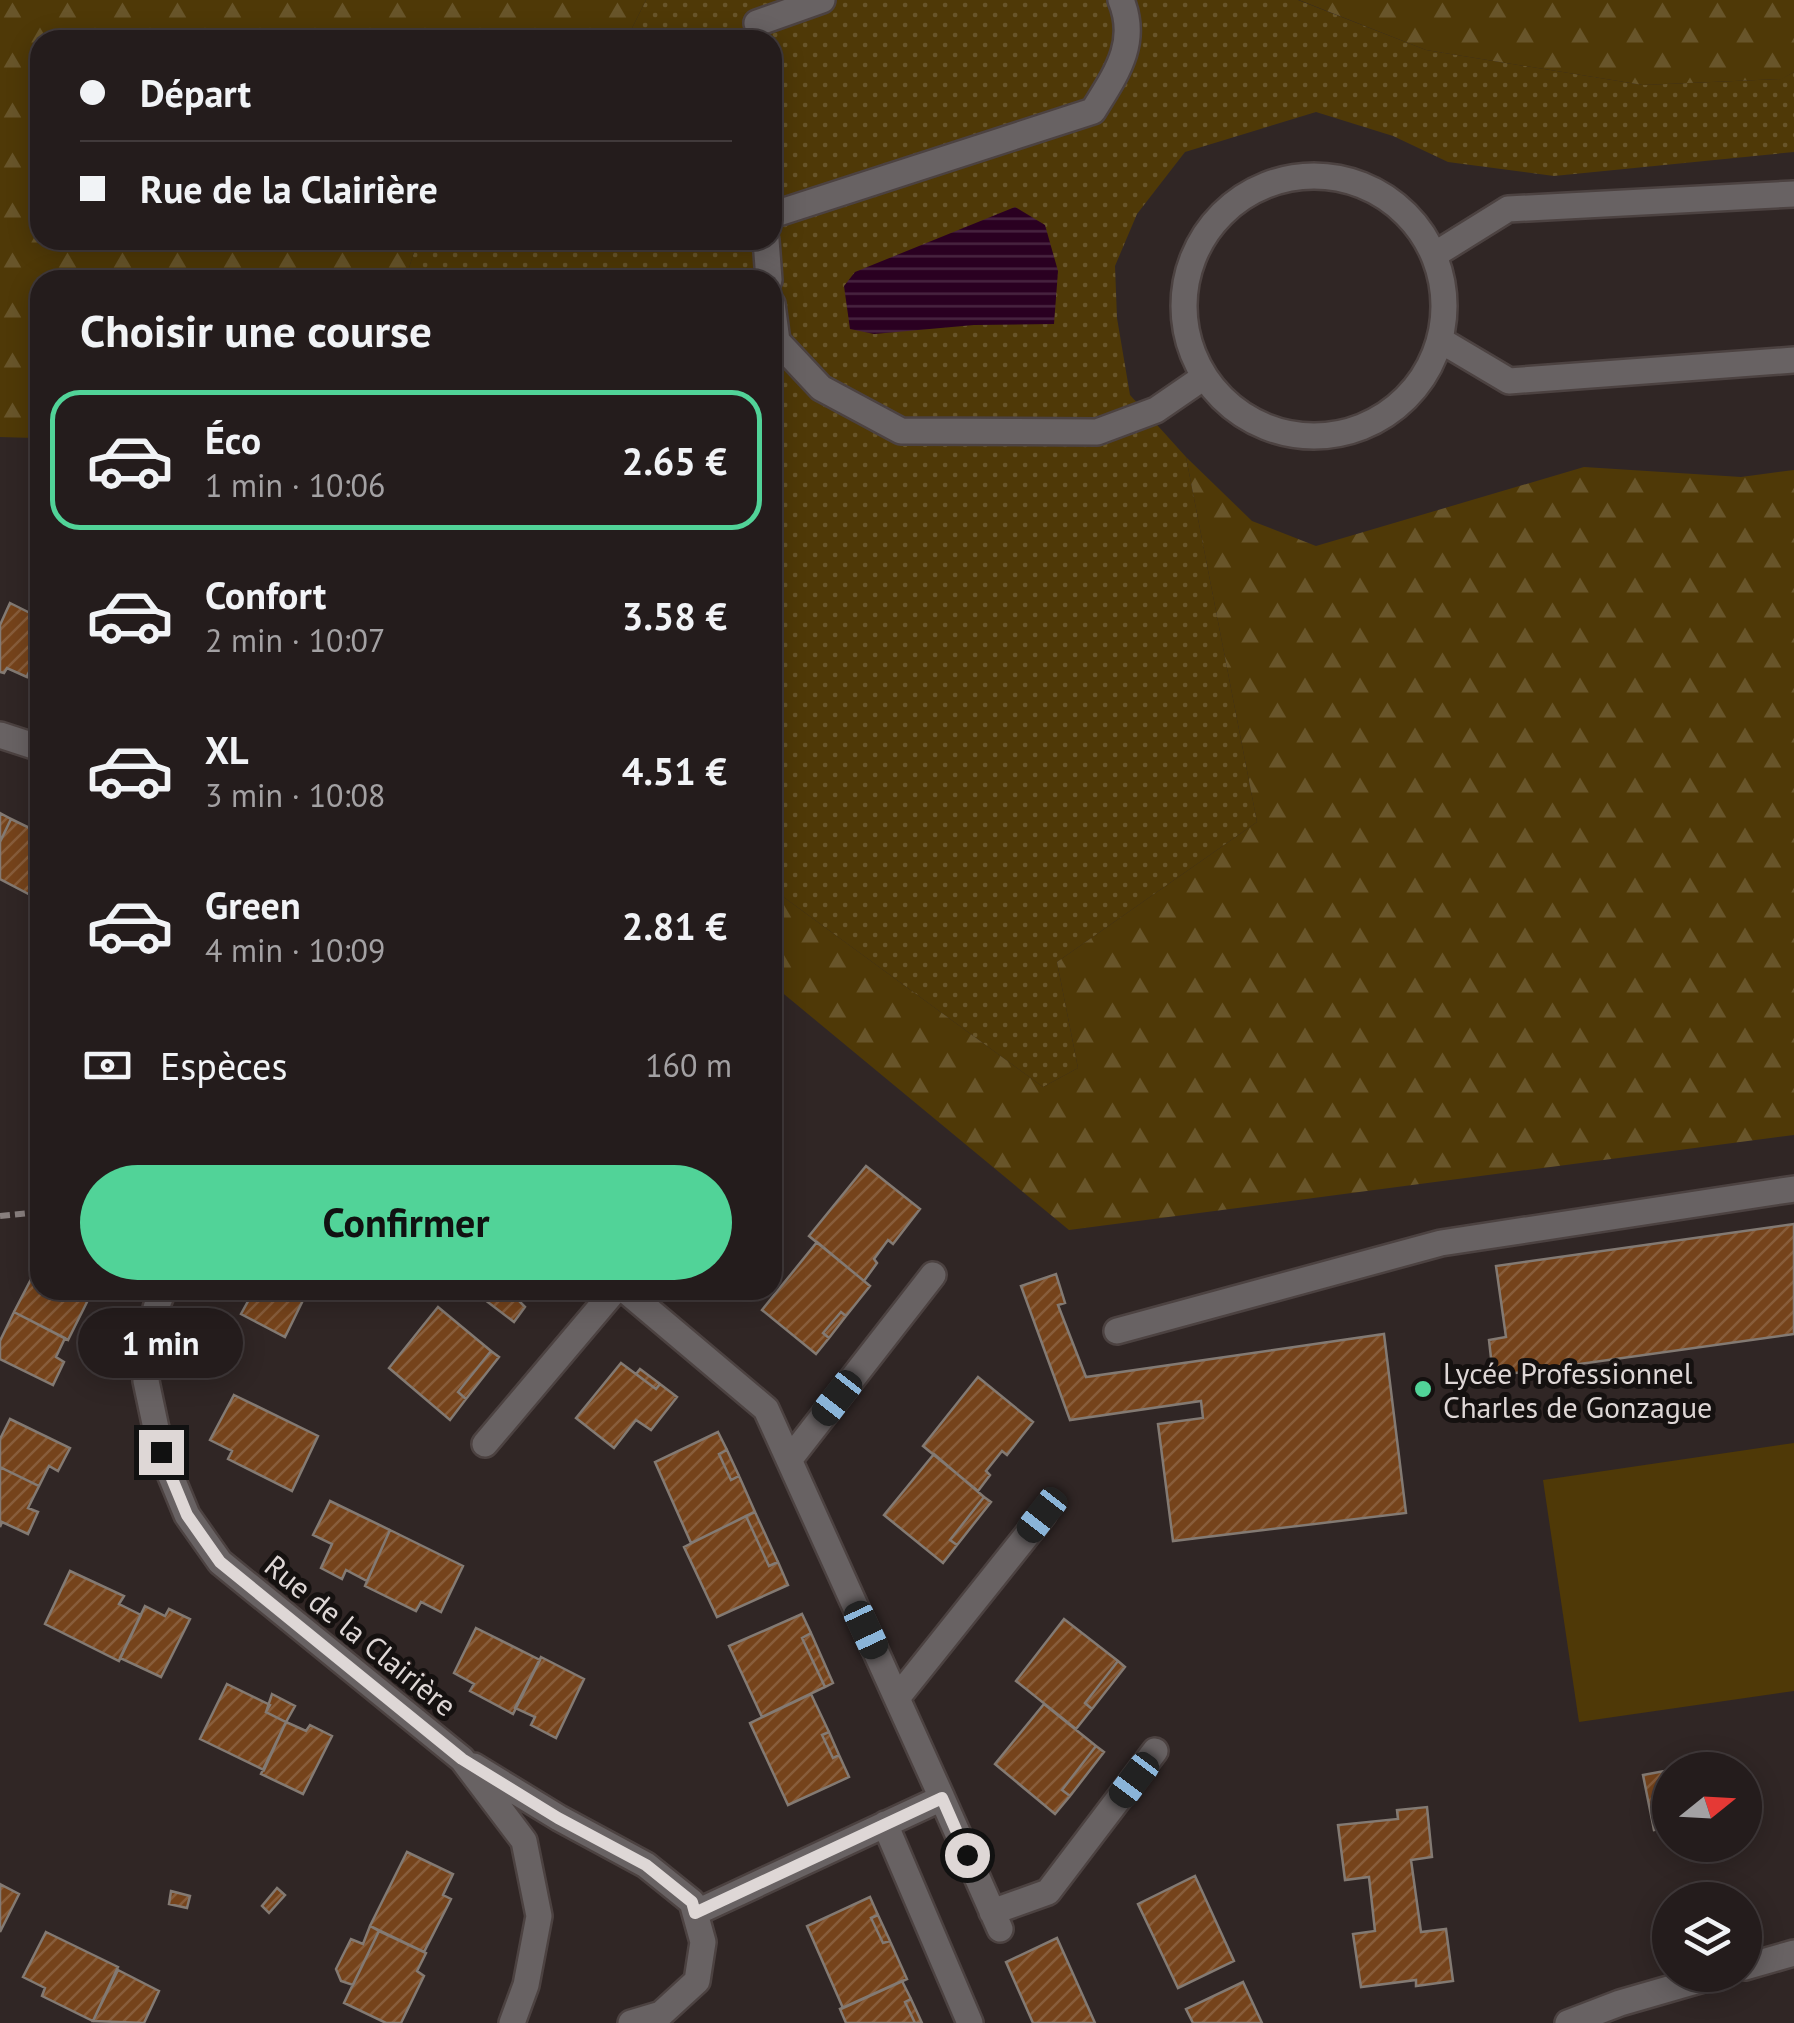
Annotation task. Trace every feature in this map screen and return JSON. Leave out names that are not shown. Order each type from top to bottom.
[{"type":"street","points":[[757,21],[822,0]]},
{"type":"street","points":[[782,212],[1093,111],[1124,61],[1128,16],[1121,0]]},
{"type":"street","points":[[1294,176],[1337,177],[1378,191],[1411,218],[1434,255],[1444,296],[1440,340],[1422,378],[1393,410],[1356,430],[1313,437],[1271,430],[1233,408],[1204,376],[1187,337],[1183,294],[1194,252],[1218,216],[1252,190],[1294,176]]},
{"type":"street","points":[[1434,255],[1508,209],[1794,194]]},
{"type":"street","points":[[1440,340],[1510,381],[1794,360]]},
{"type":"street","points":[[782,346],[820,388],[901,431],[1097,432],[1156,410],[1204,376]]},
{"type":"street","points":[[0,735],[30,745]]},
{"type":"street","points":[[1117,1331],[1440,1243],[1794,1188]]},
{"type":"street","points":[[789,1460],[933,1274]]},
{"type":"street","name":"Rue de la Clairière","points":[[159,1300],[146,1381],[161,1452],[187,1515],[220,1562],[462,1759],[524,1840],[538,1916],[526,1985],[512,2023]]},
{"type":"street","points":[[485,1444],[607,1300]]},
{"type":"street","points":[[637,1300],[766,1409],[996,1920],[1048,1892],[1155,1751]]},
{"type":"street","points":[[896,1698],[1042,1515]]},
{"type":"street","points":[[462,1759],[558,1818],[646,1865],[692,1902],[703,1942],[698,1982],[662,2014],[631,2023]]},
{"type":"street","points":[[695,1913],[942,1798]]},
{"type":"street","points":[[885,1824],[970,2023]]},
{"type":"street","points":[[1762,1962],[1794,1953]]},
{"type":"street","points":[[1568,2023],[1658,1992]]},
{"type":"path","points":[[0,1216],[30,1213]]},
{"type":"green space","points":[[0,0],[646,0],[631,30],[30,30],[30,250],[415,250],[408,270],[30,270],[30,438],[0,437]]},
{"type":"green space","points":[[646,0],[1298,0],[1426,50],[1643,85],[1781,79],[1794,72],[1794,152],[1554,176],[1448,162],[1393,136],[1316,112],[1185,152],[1137,214],[1115,266],[1117,318],[1130,395],[1186,457],[1257,822],[1057,962],[1078,1068],[1043,1087],[782,896],[782,270],[408,270],[415,250],[782,250],[782,30],[631,30]]},
{"type":"green space","points":[[1299,0],[1794,0],[1794,72],[1782,79],[1643,85],[1426,50]]},
{"type":"green space","points":[[1186,457],[1252,521],[1316,546],[1584,467],[1741,477],[1794,470],[1794,1135],[1069,1230],[782,992],[782,896],[1043,1087],[1078,1068],[1057,962],[1257,822]]},
{"type":"green space","points":[[1794,1443],[1794,1691],[1579,1722],[1543,1480]]},
{"type":"shaded area","points":[[1015,207],[1045,225],[1058,271],[1054,324],[974,325],[874,334],[850,329],[844,286],[855,272]]},
{"type":"building","points":[[10,603],[30,613],[27,677],[7,668],[0,672],[0,625]]},
{"type":"building","points":[[0,813],[11,819],[0,842]]},
{"type":"building","points":[[11,819],[30,828],[30,895],[0,879],[0,842]]},
{"type":"building","points":[[866,1166],[920,1209],[893,1244],[888,1240],[864,1281],[809,1236]]},
{"type":"building","points":[[1794,1224],[1794,1334],[1493,1376],[1489,1340],[1506,1337],[1496,1266]]},
{"type":"building","points":[[817,1242],[870,1286],[846,1316],[841,1312],[823,1333],[829,1338],[816,1354],[762,1310],[770,1300],[782,1300],[782,1285]]},
{"type":"building","points":[[1056,1274],[1065,1303],[1058,1305],[1086,1377],[1384,1334],[1406,1513],[1173,1541],[1158,1424],[1203,1418],[1201,1401],[1070,1420],[1021,1286]]},
{"type":"building","points":[[30,1281],[30,1300],[88,1300],[68,1340],[14,1312]]},
{"type":"building","points":[[249,1300],[303,1300],[285,1337],[241,1314]]},
{"type":"building","points":[[485,1300],[522,1300],[525,1307],[514,1322]]},
{"type":"building","points":[[438,1307],[491,1351],[458,1392],[466,1399],[450,1420],[389,1368]]},
{"type":"building","points":[[14,1312],[65,1338],[56,1357],[64,1362],[53,1385],[0,1359],[0,1341]]},
{"type":"building","points":[[841,1312],[846,1316],[829,1338],[823,1333]]},
{"type":"building","points":[[491,1351],[499,1357],[466,1399],[458,1392]]},
{"type":"building","points":[[621,1363],[656,1389],[660,1384],[677,1397],[651,1430],[636,1420],[614,1448],[576,1418]]},
{"type":"building","points":[[640,1369],[660,1384],[656,1389],[636,1374]]},
{"type":"building","points":[[978,1377],[1033,1422],[1007,1455],[1002,1451],[986,1471],[990,1475],[978,1491],[923,1446]]},
{"type":"building","points":[[234,1395],[318,1436],[292,1491],[228,1459],[232,1451],[210,1440]]},
{"type":"building","points":[[10,1419],[70,1448],[58,1471],[49,1466],[39,1486],[0,1467],[0,1439]]},
{"type":"building","points":[[718,1432],[727,1450],[719,1454],[731,1480],[739,1476],[755,1512],[691,1543],[655,1462]]},
{"type":"building","points":[[727,1450],[739,1476],[731,1480],[719,1454]]},
{"type":"building","points":[[934,1454],[984,1497],[950,1540],[957,1545],[943,1563],[884,1515]]},
{"type":"building","points":[[0,1467],[39,1486],[28,1508],[38,1512],[28,1534],[2,1522],[0,1527]]},
{"type":"building","points":[[984,1497],[991,1502],[957,1545],[950,1540]]},
{"type":"building","points":[[330,1501],[390,1530],[367,1581],[346,1570],[342,1579],[321,1568],[332,1544],[313,1535]]},
{"type":"building","points":[[755,1512],[778,1562],[769,1566],[746,1516]]},
{"type":"building","points":[[746,1516],[769,1566],[778,1562],[788,1585],[717,1617],[684,1547]]},
{"type":"building","points":[[390,1530],[463,1566],[441,1612],[421,1602],[416,1611],[365,1586]]},
{"type":"building","points":[[70,1571],[124,1596],[119,1604],[141,1615],[119,1661],[45,1624]]},
{"type":"building","points":[[145,1606],[165,1616],[169,1609],[190,1619],[161,1677],[120,1658]]},
{"type":"building","points":[[802,1614],[811,1633],[802,1638],[825,1687],[762,1717],[729,1646]]},
{"type":"building","points":[[1064,1619],[1118,1661],[1085,1703],[1092,1709],[1076,1729],[1016,1681]]},
{"type":"building","points":[[476,1628],[540,1660],[513,1714],[470,1691],[474,1684],[454,1673]]},
{"type":"building","points":[[811,1633],[833,1683],[825,1687],[802,1638]]},
{"type":"building","points":[[541,1657],[584,1679],[556,1738],[531,1725],[535,1717],[515,1708]]},
{"type":"building","points":[[1118,1661],[1125,1667],[1092,1709],[1085,1703]]},
{"type":"building","points":[[227,1684],[270,1705],[266,1712],[286,1722],[264,1770],[200,1739]]},
{"type":"building","points":[[272,1694],[295,1706],[286,1722],[266,1712]]},
{"type":"building","points":[[811,1694],[829,1732],[822,1735],[833,1758],[839,1755],[849,1777],[788,1805],[750,1723]]},
{"type":"building","points":[[1044,1704],[1096,1746],[1062,1790],[1070,1796],[1055,1814],[995,1764]]},
{"type":"building","points":[[286,1722],[306,1731],[310,1725],[332,1736],[303,1794],[261,1774]]},
{"type":"building","points":[[829,1732],[839,1755],[833,1758],[822,1735]]},
{"type":"building","points":[[1096,1746],[1104,1752],[1070,1796],[1062,1790]]},
{"type":"building","points":[[1652,1773],[1652,1820],[1643,1775]]},
{"type":"building","points":[[1427,1807],[1432,1857],[1411,1860],[1421,1932],[1446,1929],[1453,1981],[1416,1986],[1416,1980],[1361,1987],[1353,1934],[1375,1931],[1369,1877],[1345,1880],[1338,1825],[1398,1819],[1397,1810]]},
{"type":"building","points":[[407,1852],[453,1874],[443,1895],[451,1899],[424,1952],[370,1926]]},
{"type":"building","points":[[1195,1876],[1234,1961],[1178,1988],[1138,1904]]},
{"type":"building","points":[[0,1884],[19,1894],[0,1932]]},
{"type":"building","points":[[277,1888],[285,1895],[269,1913],[262,1906]]},
{"type":"building","points":[[171,1891],[190,1896],[187,1908],[169,1904]]},
{"type":"building","points":[[870,1897],[878,1915],[871,1918],[883,1943],[890,1941],[907,1979],[843,2008],[807,1926]]},
{"type":"building","points":[[878,1915],[890,1941],[883,1943],[871,1918]]},
{"type":"building","points":[[370,1926],[379,1931],[353,1985],[341,1981],[336,1969],[351,1939],[363,1944]]},
{"type":"building","points":[[379,1931],[426,1953],[417,1971],[424,1976],[401,2023],[386,2023],[344,2003]]},
{"type":"building","points":[[46,1932],[118,1967],[93,2021],[42,1996],[45,1988],[23,1977]]},
{"type":"building","points":[[1057,1938],[1095,2023],[1033,2023],[1006,1962]]},
{"type":"building","points":[[118,1970],[159,1991],[144,2023],[93,2021]]},
{"type":"building","points":[[902,1981],[911,1999],[905,2002],[915,2023],[846,2023],[840,2009]]},
{"type":"building","points":[[1243,1982],[1262,2023],[1193,2023],[1186,2009]]},
{"type":"building","points":[[911,1999],[922,2023],[915,2023],[905,2002]]},
{"type":"place","name":"Lycée Professionnel Charles de Gonzague","points":[[1423,1389]]},
{"type":"route","points":[[161,1452],[187,1515],[220,1562],[462,1759],[558,1818],[646,1865],[692,1902],[695,1913],[942,1798],[967,1855]]}]
